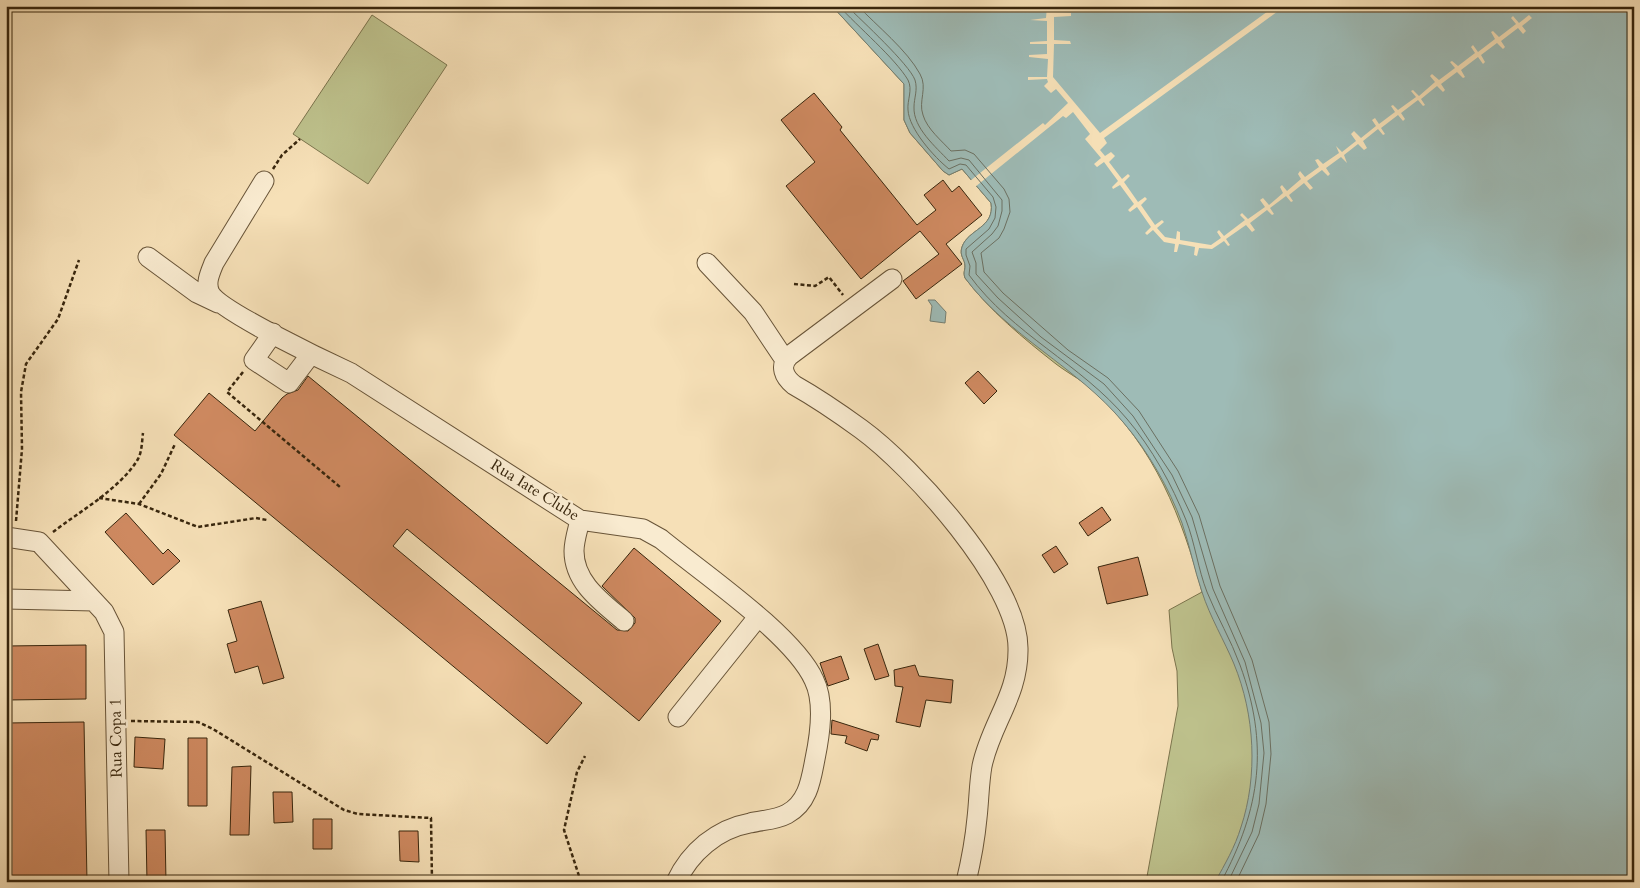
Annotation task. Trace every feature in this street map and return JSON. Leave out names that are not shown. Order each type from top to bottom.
[{"type":"street","points":[[220,304],[209,290],[209,277],[214,263],[264,181]]},
{"type":"street","name":"Rua Iate Clube","points":[[148,257],[197,293],[311,354],[351,373],[580,520],[643,529],[661,539],[758,618],[792,649],[815,680],[820,710],[816,752],[810,784],[805,797],[787,814],[775,819],[748,823],[714,837],[689,859],[676,882]]},
{"type":"street","points":[[707,263],[753,312],[785,360]]},
{"type":"street","points":[[892,279],[785,360],[783,370],[787,379],[861,429],[908,472],[973,545],[994,580],[1016,627],[1018,647],[1017,668],[1012,692],[988,745],[982,767],[976,826],[966,882]]},
{"type":"street","points":[[273,333],[254,360],[288,383],[311,354]]},
{"type":"street","points":[[580,520],[574,550],[578,575],[594,594],[624,622]]},
{"type":"street","points":[[10,537],[39,542]]},
{"type":"street","name":"Rua Copa 1","points":[[39,542],[94,600],[104,612],[114,632],[119,882]]},
{"type":"street","points":[[6,599],[94,600]]},
{"type":"street","points":[[678,716],[758,618]]},
{"type":"path","points":[[264,181],[282,155],[300,139]]},
{"type":"path","points":[[10,537],[22,449],[22,392],[26,364],[58,319],[79,260]]},
{"type":"path","points":[[794,284],[815,286],[829,276],[854,309]]},
{"type":"path","points":[[254,360],[227,392],[340,487]]},
{"type":"path","points":[[39,542],[99,498],[139,458],[144,432]]},
{"type":"path","points":[[139,504],[161,474],[175,444]]},
{"type":"path","points":[[99,498],[139,504],[198,527],[256,518],[267,520]]},
{"type":"path","points":[[116,721],[198,722],[213,729],[344,810],[358,814],[431,818],[432,882]]},
{"type":"path","points":[[582,882],[564,830],[577,772],[585,756]]},
{"type":"green space","points":[[832,6],[878,6],[1100,350],[1255,663],[1260,882],[1146,882],[1178,706],[1177,671],[1172,648],[1169,610],[1202,592],[1185,537],[1164,485],[1135,437],[1117,414],[1091,389],[1056,364],[1008,324],[974,290],[965,278],[965,264],[961,253],[962,247],[965,241],[989,218],[991,203],[962,169],[949,175],[943,171],[910,133],[904,120],[904,84]]},
{"type":"green space","points":[[372,15],[447,65],[368,184],[293,134]]},
{"type":"water","points":[[832,6],[1634,6],[1634,882],[1215,882],[1236,842],[1246,807],[1252,766],[1250,725],[1241,684],[1234,664],[1205,601],[1177,510],[1149,457],[1132,433],[1105,402],[1001,317],[982,299],[965,278],[965,264],[961,253],[962,247],[965,241],[989,218],[991,203],[962,169],[949,175],[943,171],[910,133],[904,120],[904,84]]},
{"type":"water","points":[[928,300],[935,300],[946,312],[945,323],[930,321],[932,306]]},
{"type":"pier","points":[[1047,6],[1054,6],[1054,12],[1071,13],[1071,16],[1054,17],[1054,40],[1070,41],[1071,44],[1054,44],[1053,77],[1100,133],[1275,6],[1285,6],[1104,138],[1107,143],[1100,150],[1105,156],[1111,152],[1115,156],[1109,162],[1122,179],[1128,174],[1130,176],[1124,182],[1138,202],[1145,197],[1147,199],[1141,205],[1155,225],[1162,220],[1164,222],[1157,228],[1165,237],[1176,239],[1177,231],[1180,232],[1180,240],[1211,245],[1221,238],[1217,232],[1219,230],[1224,236],[1245,220],[1240,215],[1242,213],[1248,219],[1265,207],[1260,200],[1263,198],[1269,205],[1283,193],[1280,187],[1282,185],[1287,191],[1301,179],[1298,174],[1300,171],[1305,177],[1319,167],[1315,160],[1318,159],[1323,164],[1339,153],[1336,146],[1342,152],[1356,141],[1351,134],[1354,131],[1361,138],[1376,126],[1372,120],[1375,118],[1379,124],[1395,112],[1391,106],[1393,105],[1398,110],[1416,97],[1411,91],[1413,90],[1419,96],[1435,82],[1430,76],[1432,74],[1439,80],[1455,68],[1450,62],[1452,61],[1458,66],[1475,53],[1471,47],[1473,45],[1478,52],[1495,39],[1491,32],[1493,31],[1499,37],[1516,24],[1511,18],[1513,16],[1519,23],[1529,15],[1532,18],[1522,26],[1526,31],[1523,34],[1518,28],[1501,41],[1505,47],[1503,49],[1497,43],[1481,55],[1485,62],[1483,64],[1478,57],[1461,70],[1465,77],[1463,78],[1457,72],[1441,84],[1445,90],[1443,92],[1437,86],[1421,99],[1425,105],[1423,106],[1418,100],[1401,113],[1405,119],[1403,121],[1398,115],[1381,128],[1385,134],[1383,135],[1378,129],[1363,141],[1367,148],[1364,150],[1358,144],[1344,155],[1347,163],[1341,157],[1326,168],[1330,174],[1328,176],[1322,170],[1307,181],[1313,188],[1310,190],[1304,183],[1289,195],[1293,201],[1291,202],[1286,196],[1270,208],[1274,214],[1272,215],[1267,210],[1250,223],[1255,230],[1252,232],[1246,225],[1226,239],[1230,245],[1228,246],[1224,241],[1212,249],[1199,248],[1197,256],[1194,255],[1195,247],[1179,244],[1177,252],[1174,252],[1175,244],[1164,242],[1153,230],[1147,235],[1145,233],[1151,227],[1137,207],[1130,212],[1128,210],[1134,204],[1120,185],[1113,189],[1112,187],[1118,181],[1104,162],[1097,167],[1094,164],[1101,158],[1085,139],[1090,134],[1073,112],[1066,118],[1063,116],[975,187],[970,181],[1043,123],[1045,125],[1068,103],[1056,89],[1051,93],[1044,86],[1048,82],[1047,79],[1028,80],[1028,77],[1047,77],[1048,59],[1029,57],[1029,55],[1047,54],[1047,44],[1030,44],[1030,42],[1047,41],[1047,21],[1030,20],[1046,18]]},
{"type":"building","points":[[814,93],[842,127],[840,130],[917,225],[936,210],[924,195],[943,180],[952,192],[959,186],[982,215],[946,244],[962,264],[916,299],[903,281],[939,254],[920,231],[861,279],[786,186],[815,162],[781,120]]},
{"type":"building","points":[[978,371],[997,391],[984,404],[965,383]]},
{"type":"building","points":[[308,376],[617,630],[628,631],[635,623],[635,618],[602,586],[634,548],[721,621],[639,721],[407,529],[393,546],[582,703],[547,744],[174,435],[209,393],[255,431],[282,398],[298,390]]},
{"type":"building","points":[[1102,507],[1111,520],[1088,536],[1079,523]]},
{"type":"building","points":[[126,513],[163,554],[168,549],[180,561],[153,585],[105,532]]},
{"type":"building","points":[[1056,546],[1068,564],[1054,573],[1042,555]]},
{"type":"building","points":[[1138,557],[1148,595],[1107,604],[1098,567]]},
{"type":"building","points":[[261,601],[284,678],[263,684],[258,666],[235,673],[227,644],[237,641],[228,610]]},
{"type":"building","points":[[878,644],[889,676],[875,680],[864,649]]},
{"type":"building","points":[[86,645],[86,699],[6,700],[6,646]]},
{"type":"building","points":[[841,656],[849,679],[828,686],[820,663]]},
{"type":"building","points":[[915,665],[919,676],[953,680],[951,703],[926,700],[920,727],[896,722],[903,687],[895,686],[894,670]]},
{"type":"building","points":[[832,720],[879,735],[878,740],[871,739],[867,751],[845,743],[847,736],[831,734]]},
{"type":"building","points":[[84,722],[87,882],[6,882],[6,723]]},
{"type":"building","points":[[135,737],[165,739],[163,769],[134,767]]},
{"type":"building","points":[[188,738],[207,738],[207,806],[188,806]]},
{"type":"building","points":[[251,766],[249,835],[230,835],[232,767]]},
{"type":"building","points":[[273,792],[292,792],[293,822],[274,823]]},
{"type":"building","points":[[313,819],[332,819],[332,849],[313,849]]},
{"type":"building","points":[[146,830],[165,830],[166,882],[147,882]]},
{"type":"building","points":[[399,831],[418,831],[419,862],[400,861]]}]
